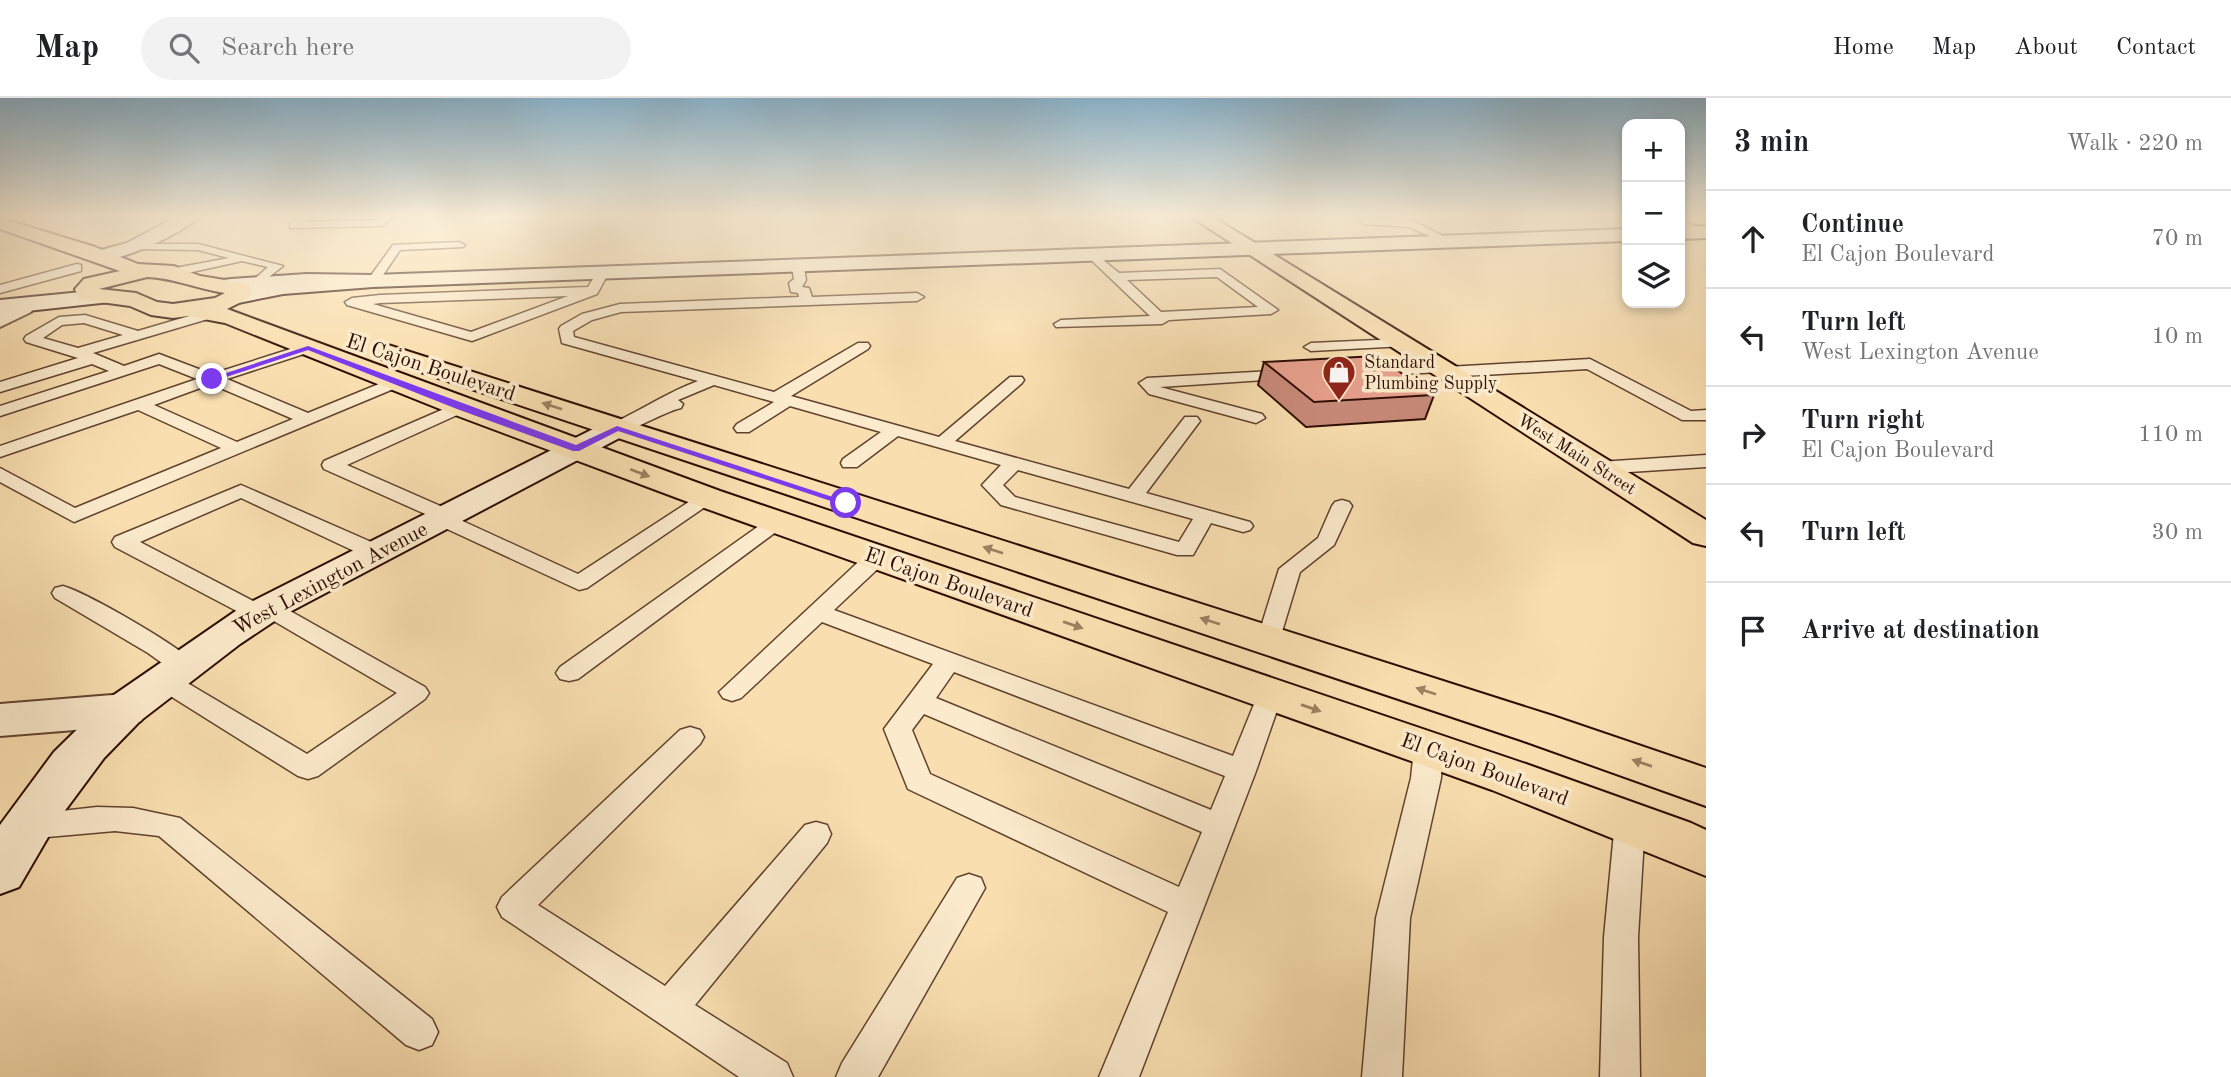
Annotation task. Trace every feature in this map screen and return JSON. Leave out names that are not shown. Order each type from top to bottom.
[{"type":"main road","points":[[41,262],[89,285],[160,310],[203,312],[240,291],[373,281],[603,272],[802,285],[1027,262]]},
{"type":"main road","points":[[114,262],[133,270],[147,271]]},
{"type":"main road","name":"West Main Street","points":[[1272,262],[1706,535]]},
{"type":"main road","points":[[0,320],[5,290],[89,285],[147,271]]},
{"type":"main road","name":"El Cajon Boulevard","points":[[147,271],[174,272],[195,282],[240,291],[273,316],[1537,727],[1706,787]]},
{"type":"main road","name":"El Cajon Boulevard","points":[[203,312],[231,317],[460,407],[708,498],[1428,749],[1630,822],[1706,854]]},
{"type":"main road","name":"West Lexington Avenue","points":[[0,871],[25,827],[55,785],[88,746],[125,710],[218,639],[263,611],[617,428]]},
{"type":"main road","points":[[0,720],[125,710]]},
{"type":"lane","points":[[174,272],[225,262]]},
{"type":"lane","points":[[240,291],[277,266],[259,262]]},
{"type":"lane","points":[[373,281],[387,262]]},
{"type":"lane","points":[[1061,324],[1162,320],[1099,262]]},
{"type":"lane","points":[[592,291],[352,302],[472,337],[592,291],[603,272]]},
{"type":"lane","points":[[1116,277],[1220,273],[1271,310],[1158,316]]},
{"type":"lane","points":[[5,290],[89,285]]},
{"type":"lane","points":[[917,297],[802,285],[620,308],[587,317],[566,329],[566,340],[1242,526]]},
{"type":"lane","points":[[450,296],[525,317]]},
{"type":"lane","points":[[0,387],[203,312]]},
{"type":"lane","points":[[124,371],[31,339],[59,321],[85,319],[138,335]]},
{"type":"lane","points":[[1311,347],[1401,343]]},
{"type":"lane","points":[[743,428],[863,346]]},
{"type":"lane","points":[[0,452],[308,348]]},
{"type":"lane","points":[[0,411],[159,359],[308,419]]},
{"type":"lane","points":[[1354,372],[1590,364],[1688,416],[1706,415]]},
{"type":"lane","points":[[1256,418],[1155,391],[1147,383],[1313,374]]},
{"type":"lane","points":[[617,428],[661,407],[673,406],[689,397],[689,392],[713,380]]},
{"type":"lane","points":[[942,443],[1016,380]]},
{"type":"lane","points":[[0,474],[74,516],[397,382]]},
{"type":"lane","points":[[139,404],[237,449]]},
{"type":"lane","points":[[460,407],[331,466],[579,583],[708,498]]},
{"type":"lane","points":[[1134,496],[1191,421]]},
{"type":"lane","points":[[850,463],[895,430]]},
{"type":"lane","points":[[1599,468],[1706,461]]},
{"type":"lane","points":[[1014,463],[992,485],[1008,501],[1185,550],[1205,516]]},
{"type":"lane","points":[[63,593],[157,647],[175,674],[308,768],[416,693],[263,611],[123,542],[241,491],[377,553]]},
{"type":"lane","points":[[1269,640],[1290,569],[1327,541],[1342,506]]},
{"type":"lane","points":[[569,673],[777,522]]},
{"type":"lane","points":[[732,692],[877,557]]},
{"type":"lane","points":[[818,612],[1242,771]]},
{"type":"lane","points":[[949,661],[898,729],[918,780],[1188,906]]},
{"type":"lane","points":[[1119,1077],[1242,771],[1270,693]]},
{"type":"lane","points":[[919,701],[1220,826]]},
{"type":"lane","points":[[690,737],[514,907],[773,1077]]},
{"type":"lane","points":[[1382,1077],[1393,918],[1426,778],[1428,749]]},
{"type":"lane","points":[[25,827],[118,817],[145,819],[169,827],[419,1032]]},
{"type":"lane","points":[[1620,1077],[1621,937],[1630,822]]},
{"type":"lane","points":[[668,1008],[816,834]]},
{"type":"lane","points":[[856,1077],[969,888]]},
{"type":"building","points":[[1376,356],[1434,395],[1314,402],[1264,362]]},
{"type":"place","name":"Standard Plumbing Supply","points":[[1339,402]]},
{"type":"route","points":[[212,379],[308,348],[576,449],[617,428],[846,503]]}]
